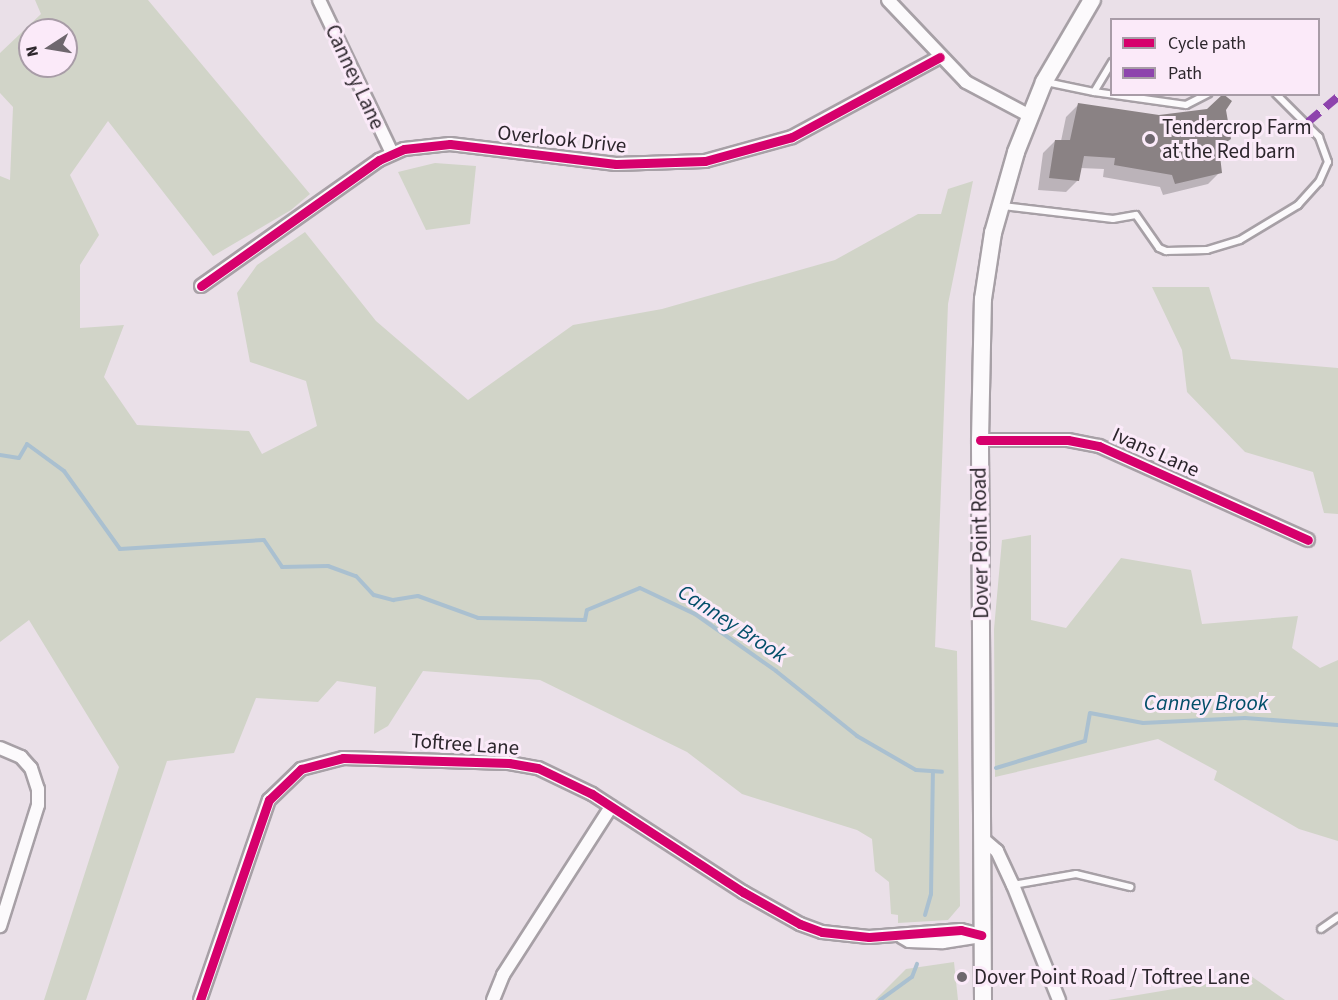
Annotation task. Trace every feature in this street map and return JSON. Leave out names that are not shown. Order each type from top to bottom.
[{"type":"main road","name":"Dover Point Road","points":[[982,1000],[980,440],[983,299],[1000,206],[1030,116],[1044,82],[1092,0]]},
{"type":"street","name":"Canney Lane","points":[[319,0],[392,153]]},
{"type":"street","points":[[888,0],[940,57],[979,91],[1030,116]]},
{"type":"street","name":"Overlook Drive","points":[[201,286],[392,153],[417,145],[450,144],[616,164],[705,161],[792,137],[940,57]]},
{"type":"street","name":"Ivans Lane","points":[[980,440],[1068,440],[1099,446],[1308,540]]},
{"type":"street","points":[[0,748],[26,762],[38,789],[38,805],[0,926]]},
{"type":"street","name":"Toftree Lane","points":[[200,1000],[262,813],[278,788],[301,769],[343,758],[508,763],[566,778],[800,924],[843,936],[902,937],[909,941],[943,942],[981,935]]},
{"type":"street","points":[[493,1000],[503,975],[611,807]]},
{"type":"street","points":[[982,838],[997,851],[1059,1000]]},
{"type":"lane","points":[[1094,92],[1110,65]]},
{"type":"lane","points":[[1044,82],[1110,94]]},
{"type":"lane","points":[[1122,96],[1186,105],[1204,96]]},
{"type":"lane","points":[[1000,206],[1113,219],[1136,215],[1166,251],[1207,250],[1240,240],[1298,205],[1319,182],[1328,162],[1319,137],[1278,96]]},
{"type":"lane","points":[[1013,885],[1076,874],[1130,887]]},
{"type":"lane","points":[[1321,929],[1338,916]]},
{"type":"shaded area","points":[[35,0],[148,0],[310,194],[291,210],[213,256],[108,121],[70,175],[99,235],[80,265],[80,328],[124,325],[104,377],[137,425],[249,431],[262,454],[317,426],[306,381],[250,362],[237,293],[257,265],[305,232],[376,321],[468,400],[573,325],[662,309],[835,260],[918,214],[941,214],[948,189],[973,181],[948,304],[935,647],[957,651],[960,906],[948,920],[898,923],[898,915],[891,914],[889,882],[875,871],[872,839],[857,830],[742,794],[687,752],[540,680],[423,671],[388,726],[374,734],[376,687],[337,681],[318,702],[256,698],[234,753],[167,761],[86,1000],[44,1000],[119,767],[29,620],[0,642],[0,176],[10,180],[13,107],[0,93],[0,53],[18,36],[18,78],[78,78],[78,18],[37,18],[41,14]]},
{"type":"shaded area","points":[[435,163],[476,166],[470,224],[426,230],[398,172]]},
{"type":"shaded area","points":[[1152,287],[1209,287],[1231,359],[1338,368],[1338,514],[1324,513],[1313,472],[1245,452],[1187,392],[1182,350]]},
{"type":"shaded area","points":[[1031,535],[1031,620],[1066,628],[1121,558],[1191,570],[1202,624],[1298,616],[1292,648],[1320,668],[1338,660],[1338,841],[1299,829],[1214,780],[1217,771],[1158,739],[995,777],[994,629],[1002,540]]},
{"type":"shaded area","points":[[954,962],[958,1000],[875,1000],[906,969]]},
{"type":"shaded area","points":[[1251,976],[1285,1000],[1108,1000]]},
{"type":"building","name":"Tendercrop Farm at the Red barn","points":[[1221,96],[1226,96],[1232,101],[1226,110],[1231,139],[1219,147],[1222,173],[1175,184],[1172,175],[1114,165],[1115,158],[1084,156],[1079,181],[1049,178],[1055,140],[1070,140],[1078,103],[1159,115],[1207,109]]},
{"type":"waterway","name":"Canney Brook","points":[[0,455],[19,458],[27,444],[64,471],[120,549],[264,540],[282,567],[328,566],[356,576],[374,595],[393,600],[418,596],[478,618],[585,620],[587,610],[640,588],[695,614],[776,671],[857,736],[916,770],[942,772]]},
{"type":"waterway","name":"Canney Brook","points":[[996,768],[1085,741],[1090,713],[1143,723],[1245,718],[1338,725]]},
{"type":"waterway","points":[[925,915],[931,894],[933,771]]},
{"type":"waterway","points":[[880,1000],[912,977],[917,964]]},
{"type":"marked path","points":[[1308,122],[1338,97]]},
{"type":"cycle path","points":[[201,286],[379,160],[404,149],[450,144],[616,164],[705,161],[792,137],[940,57]]},
{"type":"cycle path","points":[[980,440],[1068,440],[1099,446],[1308,540]]},
{"type":"cycle path","points":[[200,1000],[269,800],[301,769],[343,758],[509,763],[538,768],[592,794],[743,892],[800,924],[822,932],[869,937],[961,930],[981,935]]},
{"type":"place","name":"Tendercrop Farm at the Red barn","points":[[1150,139]]},
{"type":"place","name":"Dover Point Road / Toftree Lane","points":[[962,977]]}]
